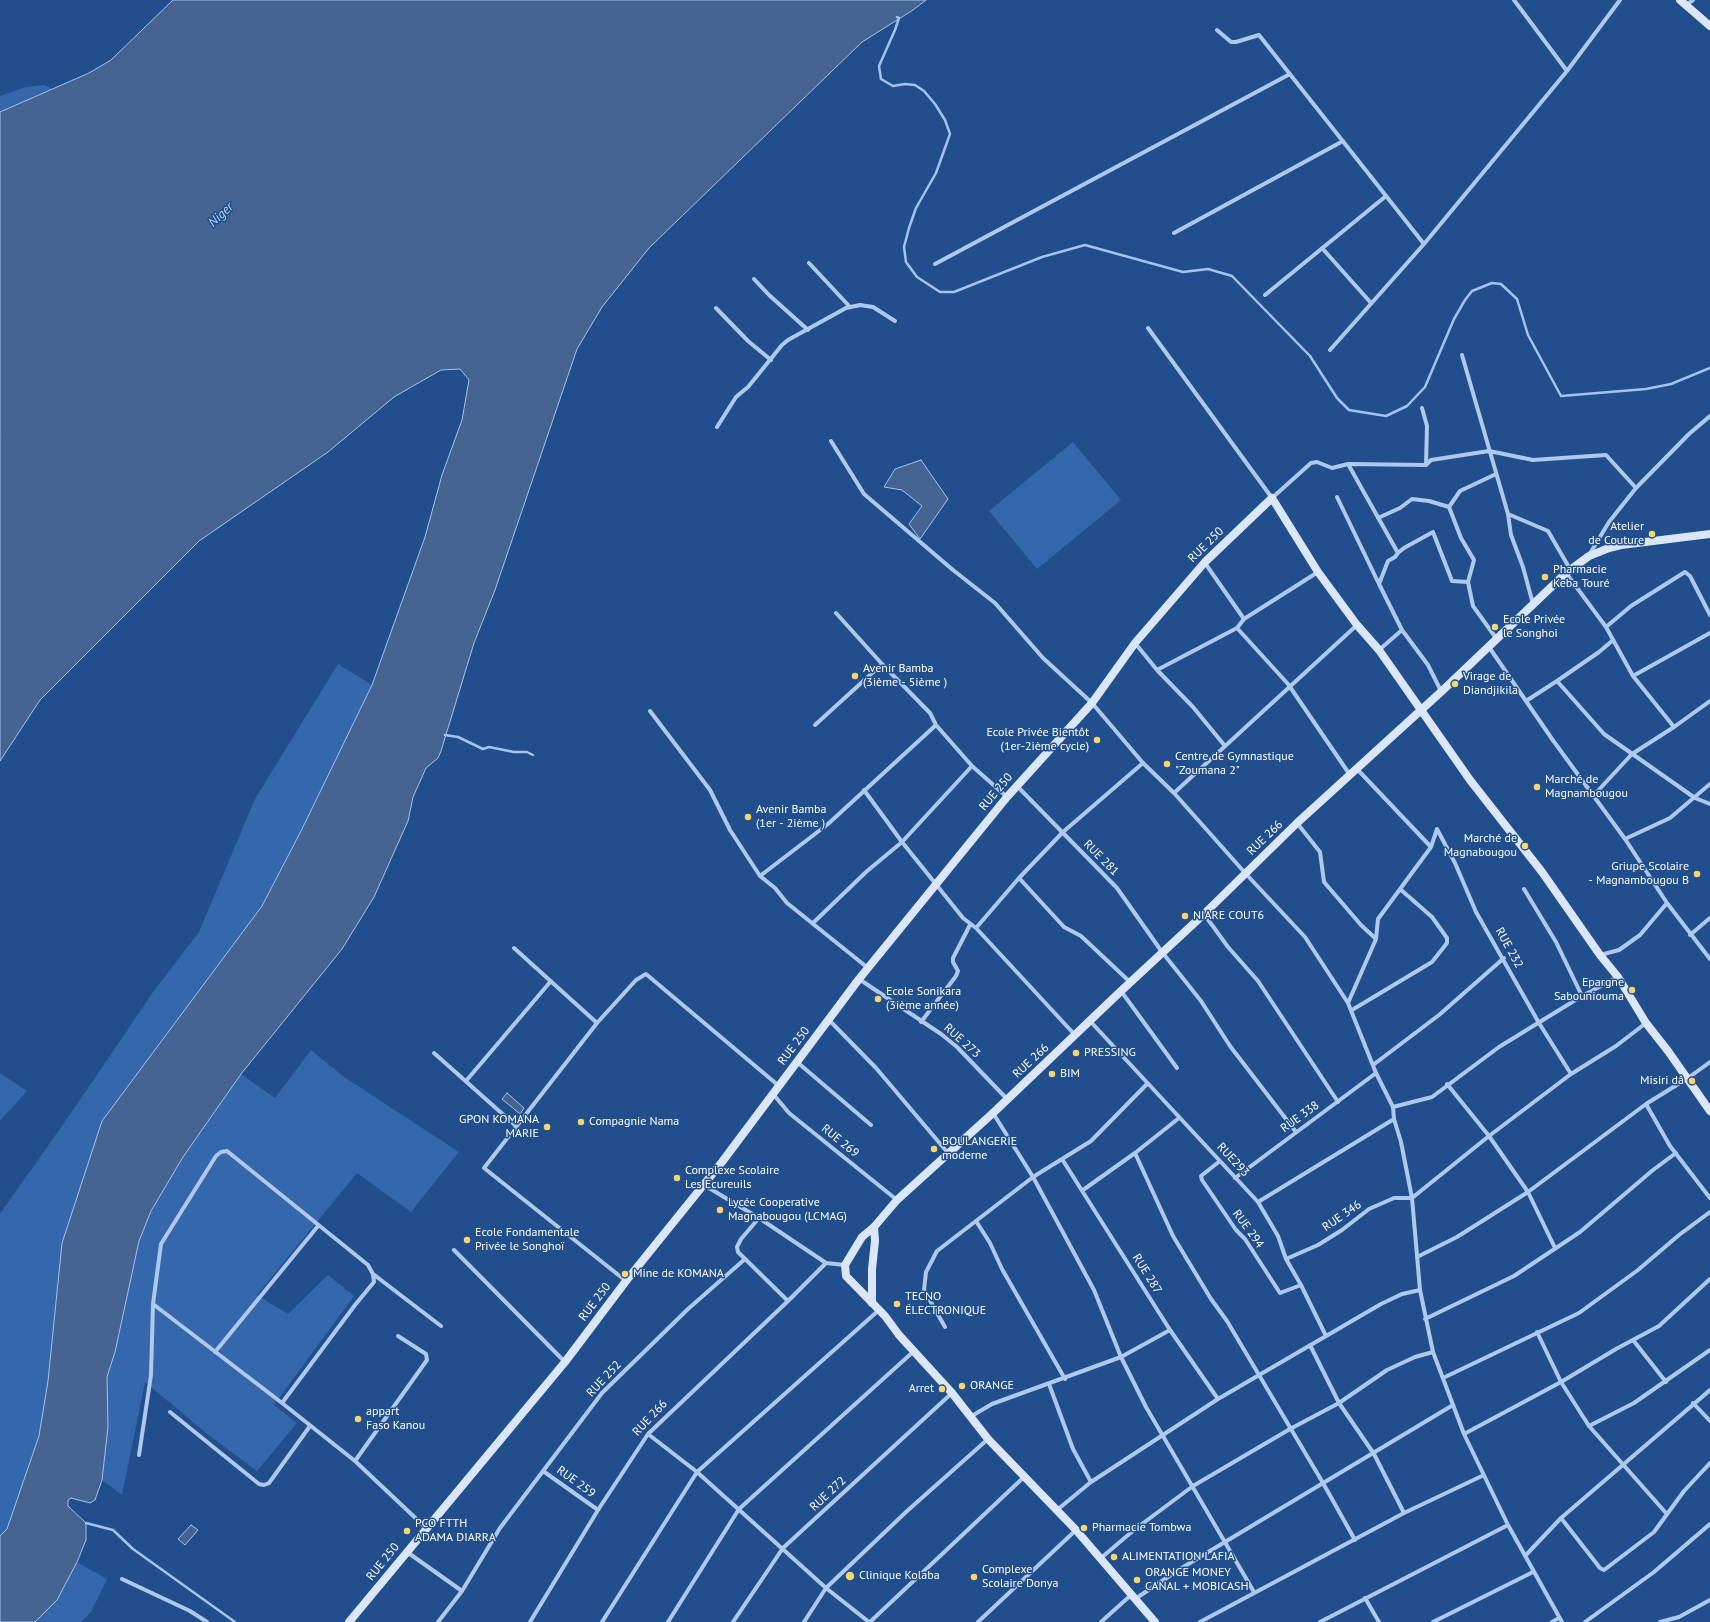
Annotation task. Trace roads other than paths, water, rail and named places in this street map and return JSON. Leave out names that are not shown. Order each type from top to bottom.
[{"type":"street","points":[[1514,0],[1567,71]]},
{"type":"street","points":[[1330,350],[1424,244],[1567,71],[1620,0]]},
{"type":"street","points":[[1686,2],[1710,26]]},
{"type":"street","points":[[1217,30],[1231,42],[1236,42],[1259,35],[1424,244]]},
{"type":"street","points":[[935,264],[1290,74]]},
{"type":"street","points":[[1174,233],[1342,141]]},
{"type":"street","points":[[1265,295],[1386,196]]},
{"type":"street","points":[[1322,248],[1371,303]]},
{"type":"street","points":[[809,263],[850,307]]},
{"type":"street","points":[[754,278],[769,295],[808,330]]},
{"type":"street","points":[[717,427],[736,397],[748,387],[772,360],[782,345],[840,310],[860,305],[873,307],[895,321]]},
{"type":"street","points":[[716,308],[748,342],[772,360]]},
{"type":"street","points":[[1148,328],[1272,498],[1318,572],[1357,625],[1379,650],[1470,780],[1542,872],[1600,955],[1618,977],[1646,1023],[1688,1078],[1710,1111]]},
{"type":"street","points":[[1462,355],[1508,514],[1511,535],[1523,567],[1533,604]]},
{"type":"street","points":[[1422,408],[1427,426],[1426,465]]},
{"type":"street","points":[[1589,556],[1609,522],[1636,488],[1689,434],[1710,416]]},
{"type":"street","points":[[831,442],[864,494],[994,603],[1042,658],[1092,703],[1144,763],[1174,793],[1246,874],[1305,937],[1348,1003],[1376,1073],[1393,1107],[1394,1119],[1401,1142],[1412,1198],[1420,1290],[1433,1352],[1464,1434],[1508,1525],[1561,1620],[1552,1622]]},
{"type":"street","points":[[1272,498],[1311,462],[1317,462],[1332,468],[1348,464],[1426,465],[1431,460],[1489,451],[1533,460],[1606,456],[1636,488]]},
{"type":"street","points":[[1348,464],[1398,553]]},
{"type":"street","points":[[1449,507],[1460,491],[1496,474]]},
{"type":"street","points":[[1337,497],[1402,630],[1428,665],[1442,691]]},
{"type":"street","name":"RUE 250","points":[[349,1622],[565,1362],[626,1281],[704,1184],[859,979],[1007,797],[1092,703],[1135,643],[1205,562],[1272,498]]},
{"type":"street","points":[[1378,518],[1400,508],[1412,499],[1429,501],[1449,507]]},
{"type":"street","points":[[1449,507],[1461,538],[1474,560],[1468,582],[1474,606],[1496,638]]},
{"type":"street","points":[[1508,514],[1548,531],[1568,571],[1606,627],[1612,641],[1633,676],[1674,727]]},
{"type":"street","points":[[1379,584],[1388,561],[1395,557],[1404,548],[1433,532],[1452,581],[1468,582]]},
{"type":"street","name":"RUE 266","points":[[845,1264],[862,1237],[874,1227],[878,1218],[1008,1099],[1090,1022],[1120,991],[1131,983],[1246,874],[1297,823],[1422,710],[1568,571],[1589,556],[1621,545],[1698,537],[1710,534]]},
{"type":"street","points":[[1205,562],[1244,619]]},
{"type":"street","points":[[1157,670],[1237,628],[1244,619],[1318,572]]},
{"type":"street","points":[[1606,627],[1632,606],[1684,572],[1690,576],[1710,614]]},
{"type":"street","points":[[836,613],[882,664],[930,713],[936,726],[972,766],[1007,797]]},
{"type":"street","points":[[1174,793],[1357,625]]},
{"type":"street","points":[[1237,628],[1290,686],[1350,775]]},
{"type":"street","points":[[1379,650],[1402,630]]},
{"type":"street","points":[[1633,676],[1710,633]]},
{"type":"street","points":[[1526,701],[1599,652],[1612,641]]},
{"type":"street","points":[[1135,643],[1157,670],[1194,707],[1226,746]]},
{"type":"street","points":[[1489,646],[1526,701],[1626,839],[1667,903],[1690,935],[1710,959]]},
{"type":"street","points":[[815,725],[882,664]]},
{"type":"street","points":[[1556,681],[1604,734],[1695,798],[1710,804]]},
{"type":"street","points":[[1594,795],[1632,754],[1674,727],[1710,701]]},
{"type":"street","points":[[650,711],[710,790],[730,830],[760,876],[775,888],[787,903],[814,923],[868,968]]},
{"type":"street","points":[[760,876],[828,824],[936,726]]},
{"type":"street","points":[[976,928],[1019,878],[1063,832],[1144,763]]},
{"type":"street","points":[[814,923],[866,872],[902,842],[972,766]]},
{"type":"street","points":[[1348,1003],[1376,938],[1378,919],[1431,847],[1357,769]]},
{"type":"street","points":[[1626,839],[1670,818],[1710,784]]},
{"type":"street","name":"RUE 281","points":[[1017,786],[1117,888],[1162,952],[1201,1001],[1230,1046],[1296,1132]]},
{"type":"street","points":[[864,790],[902,842],[970,925],[976,928],[1075,1036]]},
{"type":"street","points":[[1297,823],[1320,852],[1324,882],[1360,925],[1376,938]]},
{"type":"street","name":"RUE 232","points":[[1431,847],[1437,829],[1455,863],[1476,912],[1504,958],[1539,1023],[1572,1074]]},
{"type":"street","points":[[1019,878],[1064,927],[1081,936],[1131,983]]},
{"type":"street","points":[[1524,888],[1556,942],[1582,996]]},
{"type":"street","points":[[1352,1010],[1432,962],[1448,943],[1447,938],[1432,917],[1400,889]]},
{"type":"street","points":[[1600,955],[1619,950],[1640,935],[1667,903]]},
{"type":"street","points":[[1204,914],[1228,947],[1258,981],[1338,1102]]},
{"type":"street","points":[[1690,935],[1710,918]]},
{"type":"street","points":[[921,1022],[956,976],[958,971],[953,962],[954,958],[970,925]]},
{"type":"street","points":[[514,948],[597,1023]]},
{"type":"street","points":[[1373,1065],[1439,1015],[1504,958]]},
{"type":"street","points":[[626,1281],[484,1168],[516,1126],[597,1023],[636,980],[646,974],[778,1086]]},
{"type":"street","points":[[1393,1107],[1432,1097],[1447,1084],[1499,1047],[1582,996],[1618,977]]},
{"type":"street","name":"RUE 273","points":[[859,979],[941,1034],[957,1047],[1008,1099]]},
{"type":"street","points":[[466,1081],[551,982]]},
{"type":"street","points":[[1120,991],[1177,1068]]},
{"type":"street","points":[[829,1020],[876,1068],[948,1153]]},
{"type":"street","name":"RUE293","points":[[1090,1022],[1258,1202],[1278,1236],[1286,1259],[1301,1284],[1326,1336]]},
{"type":"street","points":[[1412,1198],[1489,1136],[1572,1074],[1616,1046],[1646,1023]]},
{"type":"street","points":[[434,1053],[516,1126]]},
{"type":"street","points":[[797,1062],[871,1125]]},
{"type":"street","points":[[1417,1257],[1457,1237],[1528,1192],[1646,1104],[1688,1078],[1710,1062]]},
{"type":"street","name":"RUE 338","points":[[1235,1178],[1376,1073]]},
{"type":"street","points":[[945,1327],[924,1290],[926,1272],[937,1251],[1033,1177],[1091,1141],[1147,1084]]},
{"type":"street","points":[[1447,1084],[1489,1136],[1528,1192],[1555,1248]]},
{"type":"street","name":"RUE 269","points":[[772,1094],[790,1113],[897,1200]]},
{"type":"street","points":[[1646,1104],[1676,1153],[1710,1198]]},
{"type":"street","points":[[993,1113],[1033,1177],[1094,1290],[1121,1357],[1162,1436],[1226,1541],[1254,1592]]},
{"type":"street","points":[[1082,1190],[1135,1153],[1180,1118]]},
{"type":"street","points":[[1258,1202],[1394,1119]]},
{"type":"street","points":[[139,1455],[151,1375],[153,1304],[161,1244],[216,1156],[221,1152],[227,1151],[368,1265],[373,1274],[374,1282],[355,1305],[282,1403]]},
{"type":"street","points":[[1135,1153],[1173,1236],[1211,1299],[1227,1321],[1355,1540]]},
{"type":"street","points":[[1425,1319],[1514,1276],[1580,1232],[1653,1170],[1676,1153]]},
{"type":"street","name":"RUE 287","points":[[1062,1159],[1170,1330],[1218,1399]]},
{"type":"street","name":"RUE 294","points":[[1220,1161],[1201,1176],[1202,1180],[1236,1230],[1245,1239],[1280,1293],[1301,1284]]},
{"type":"street","points":[[704,1184],[759,1218],[826,1263],[845,1264],[846,1276],[880,1310],[952,1393],[988,1439],[1076,1530],[1155,1622]]},
{"type":"street","name":"RUE 346","points":[[1286,1259],[1318,1245],[1342,1230],[1369,1209],[1394,1198],[1412,1198]]},
{"type":"street","points":[[1443,1378],[1579,1313],[1638,1270],[1679,1235],[1710,1212]]},
{"type":"street","points":[[759,1218],[737,1247],[738,1252],[788,1301]]},
{"type":"street","points":[[976,1221],[990,1243],[1002,1270],[1065,1378]]},
{"type":"street","points":[[215,1352],[318,1226]]},
{"type":"street","points":[[872,1303],[872,1269],[875,1241],[874,1227]]},
{"type":"street","points":[[454,1250],[565,1362]]},
{"type":"street","name":"RUE 252","points":[[438,1622],[462,1591],[500,1528],[602,1394],[688,1309],[745,1259]]},
{"type":"street","name":"RUE 266","points":[[530,1622],[598,1510],[648,1434],[826,1263]]},
{"type":"street","points":[[373,1274],[441,1326]]},
{"type":"street","points":[[1464,1434],[1561,1382],[1659,1326],[1710,1278]]},
{"type":"street","points":[[1057,1510],[1091,1482],[1218,1399],[1381,1304],[1402,1294],[1420,1290]]},
{"type":"street","points":[[153,1304],[355,1461],[426,1528]]},
{"type":"street","points":[[602,1622],[697,1472],[880,1310]]},
{"type":"street","points":[[970,1417],[992,1404],[1121,1357],[1170,1330]]},
{"type":"street","points":[[1537,1332],[1561,1382],[1589,1426],[1622,1466],[1666,1513]]},
{"type":"street","points":[[355,1461],[427,1360],[426,1354],[398,1336]]},
{"type":"street","points":[[1633,1340],[1666,1382]]},
{"type":"street","points":[[1310,1345],[1338,1403],[1374,1454],[1404,1514]]},
{"type":"street","points":[[1589,1426],[1634,1403],[1710,1350]]},
{"type":"street","points":[[668,1622],[739,1509],[914,1351]]},
{"type":"street","points":[[1101,1558],[1134,1530],[1193,1486],[1290,1429],[1338,1403],[1386,1370],[1415,1357],[1433,1352]]},
{"type":"street","points":[[1049,1384],[1073,1449],[1091,1482]]},
{"type":"street","points":[[1525,1556],[1561,1518],[1693,1403],[1710,1390]]},
{"type":"street","name":"RUE 272","points":[[733,1622],[783,1548],[952,1393]]},
{"type":"street","points":[[1693,1403],[1710,1421]]},
{"type":"street","points":[[1101,1622],[1133,1597],[1374,1454],[1453,1405]]},
{"type":"street","points":[[170,1412],[259,1484],[264,1485],[269,1483],[310,1426]]},
{"type":"street","points":[[648,1434],[697,1472],[826,1588],[869,1622],[1025,1476]]},
{"type":"street","points":[[804,1622],[826,1588],[906,1512],[988,1439]]},
{"type":"street","points":[[1561,1518],[1600,1568],[1604,1570],[1654,1532],[1666,1513],[1710,1464]]},
{"type":"street","name":"RUE 259","points":[[543,1471],[598,1510]]},
{"type":"street","points":[[1200,1622],[1254,1592],[1404,1514],[1484,1475]]},
{"type":"street","points":[[1585,1622],[1654,1572],[1710,1524]]},
{"type":"street","points":[[1320,1622],[1508,1525]]},
{"type":"street","points":[[978,1622],[1076,1530]]},
{"type":"street","points":[[407,1552],[462,1591]]},
{"type":"street","points":[[1433,1622],[1533,1572]]},
{"type":"street","points":[[122,1579],[190,1611],[206,1622]]},
{"type":"street","points":[[1365,1598],[1379,1622]]},
{"type":"street","points":[[1660,1622],[1679,1617],[1710,1600]]},
{"type":"water","name":"Niger","points":[[173,0],[926,0],[913,10],[862,42],[649,248],[602,307],[577,349],[495,590],[474,643],[441,751],[438,758],[426,768],[413,797],[408,821],[374,897],[342,949],[241,1074],[183,1157],[151,1211],[139,1241],[115,1352],[107,1377],[108,1427],[102,1480],[95,1500],[90,1503],[71,1498],[68,1500],[68,1506],[86,1523],[86,1540],[77,1562],[57,1600],[35,1622],[0,1622],[0,1536],[7,1529],[39,1436],[48,1381],[62,1243],[102,1121],[262,906],[301,831],[372,685],[425,537],[442,475],[462,420],[469,380],[460,369],[441,370],[394,397],[328,452],[199,541],[40,700],[0,761],[0,112],[89,73],[111,60]]},
{"type":"water","points":[[921,460],[948,499],[920,539],[909,524],[922,506],[902,490],[884,487],[895,469]]},
{"type":"water","points":[[507,1093],[524,1108],[520,1114],[502,1099]]},
{"type":"water","points":[[191,1525],[198,1530],[185,1545],[178,1539]]},
{"type":"waterway","points":[[897,17],[899,18],[895,30],[879,66],[881,79],[893,86],[905,84],[915,85],[924,91],[935,104],[945,120],[950,134],[936,173],[916,208],[904,247],[906,262],[917,277],[940,292],[954,292],[1042,257],[1085,245],[1183,272],[1208,269],[1232,276],[1310,356],[1337,398],[1349,410],[1386,416],[1407,406],[1425,387],[1454,319],[1465,300],[1472,291],[1492,283],[1501,284],[1517,299],[1528,335],[1561,396],[1646,389],[1671,384],[1710,368]]},
{"type":"waterway","points":[[445,735],[458,737],[483,749],[489,747],[514,752],[527,752],[533,755]]},
{"type":"waterway","points":[[86,1523],[113,1530],[133,1549],[235,1622]]},
{"type":"place","name":"Atelier de Couture","points":[[1652,534]]},
{"type":"place","name":"Pharmacie Keba Touré","points":[[1545,577]]},
{"type":"place","name":"Ecole Privée le Songhoi","points":[[1495,627]]},
{"type":"place","name":"Avenir Bamba (3ième - 5ième )","points":[[855,676]]},
{"type":"place","name":"Virage de Diandjikila","points":[[1455,684]]},
{"type":"place","name":"Ecole Privée Bientôt (1er-2ième cycle)","points":[[1097,740]]},
{"type":"place","name":"Centre de Gymnastique \"Zoumana 2\"","points":[[1167,764]]},
{"type":"place","name":"Marché de Magnambougou","points":[[1537,787]]},
{"type":"place","name":"Avenir Bamba (1er - 2ième )","points":[[748,817]]},
{"type":"place","name":"Marché de Magnabougou","points":[[1525,846]]},
{"type":"place","name":"Griupe Scolaire - Magnambougou B","points":[[1697,874]]},
{"type":"place","name":"NIARE COUT6","points":[[1185,916]]},
{"type":"place","name":"Epargne Sabouniouma","points":[[1632,990]]},
{"type":"place","name":"Ecole Sonikara (3ième année)","points":[[878,999]]},
{"type":"place","name":"PRESSING","points":[[1076,1053]]},
{"type":"place","name":"BIM","points":[[1052,1074]]},
{"type":"place","name":"Misiri dâ","points":[[1692,1081]]},
{"type":"place","name":"Compagnie Nama","points":[[581,1122]]},
{"type":"place","name":"GPON KOMANA MARIE","points":[[547,1127]]},
{"type":"place","name":"BOULANGERIE moderne","points":[[934,1149]]},
{"type":"place","name":"Complexe Scolaire Les Ecureuils","points":[[677,1178]]},
{"type":"place","name":"Lycée Cooperative Magnabougou (LCMAG)","points":[[720,1210]]},
{"type":"place","name":"Ecole Fondamentale Privée le Songhoï","points":[[467,1240]]},
{"type":"place","name":"Mine de KOMANA","points":[[625,1274]]},
{"type":"place","name":"TECNO ÉLECTRONIQUE","points":[[897,1304]]},
{"type":"place","name":"ORANGE","points":[[962,1386]]},
{"type":"place","name":"Arret","points":[[942,1389]]},
{"type":"place","name":"appart Faso Kanou","points":[[358,1419]]},
{"type":"place","name":"Pharmacie Tombwa","points":[[1084,1528]]},
{"type":"place","name":"PCO FTTH ADAMA DIARRA","points":[[407,1531]]},
{"type":"place","name":"ALIMENTATION LAFIA","points":[[1114,1557]]},
{"type":"place","name":"Clinique Kolaba","points":[[850,1576]]},
{"type":"place","name":"Complexe Scolaire Donya","points":[[974,1577]]},
{"type":"place","name":"ORANGE MONEY CANAL + MOBICASH","points":[[1137,1580]]}]
